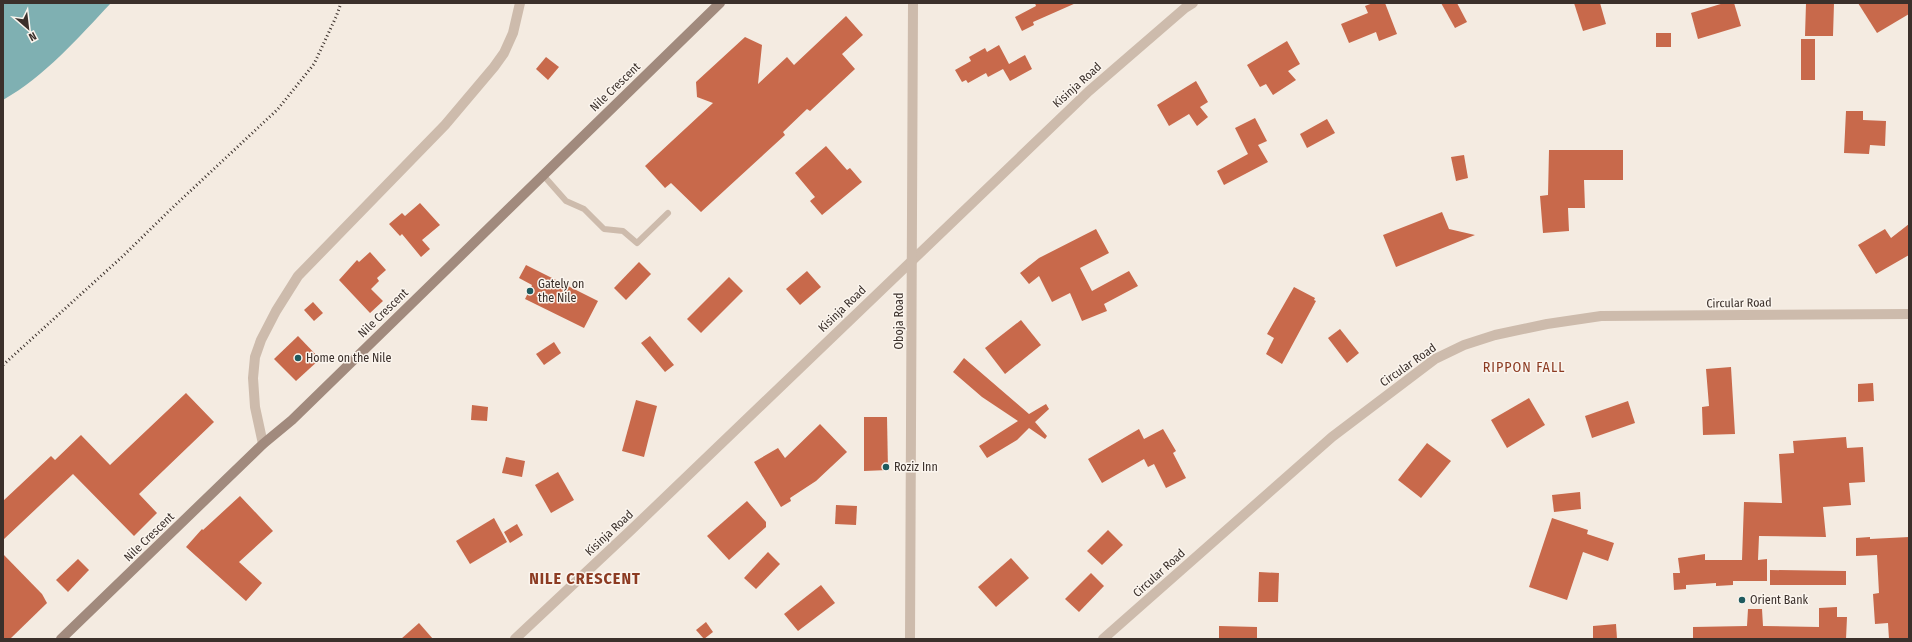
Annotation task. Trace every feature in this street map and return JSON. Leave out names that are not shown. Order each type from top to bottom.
[{"type":"street","points":[[263,444],[254,399],[253,378],[256,357],[261,340],[276,311],[298,276],[445,125],[494,67],[504,53],[513,33],[520,3]]},
{"type":"street","name":"Nile Crescent","points":[[61,639],[263,444],[292,420],[720,3]]},
{"type":"street","name":"Oboja Road","points":[[910,639],[913,3]]},
{"type":"street","name":"Kisinja Road","points":[[515,639],[630,531],[1089,91],[1185,8],[1193,3]]},
{"type":"street","name":"Circular Road","points":[[1103,639],[1332,437],[1435,359],[1464,345],[1495,335],[1547,324],[1601,316],[1909,314]]},
{"type":"lane","points":[[543,175],[566,201],[584,209],[604,229],[623,231],[637,243],[668,213]]},
{"type":"water","points":[[3,3],[111,3],[47,68],[33,80],[3,100]]},
{"type":"building","points":[[1035,3],[1076,3],[1033,22],[1034,25],[1022,31],[1015,17],[1036,6]]},
{"type":"building","points":[[1373,3],[1385,3],[1397,34],[1379,41],[1376,32],[1349,43],[1341,24],[1368,13],[1365,6]]},
{"type":"building","points":[[1441,3],[1457,3],[1467,22],[1455,28]]},
{"type":"building","points":[[1574,3],[1600,3],[1606,24],[1583,31]]},
{"type":"building","points":[[1724,3],[1734,3],[1741,26],[1698,39],[1691,13]]},
{"type":"building","points":[[1806,3],[1834,3],[1833,36],[1805,36]]},
{"type":"building","points":[[1858,3],[1909,3],[1909,14],[1877,33]]},
{"type":"building","points":[[846,16],[863,35],[842,54],[855,69],[810,111],[807,109],[783,132],[785,135],[701,212],[671,183],[665,188],[645,166],[713,103],[697,97],[696,82],[745,37],[762,45],[758,84],[787,57],[794,65]]},
{"type":"building","points":[[1656,33],[1671,33],[1671,47],[1656,47]]},
{"type":"building","points":[[1801,39],[1815,39],[1815,80],[1801,80]]},
{"type":"building","points":[[1287,41],[1300,64],[1288,71],[1296,80],[1273,95],[1266,84],[1260,87],[1247,65]]},
{"type":"building","points":[[999,45],[1009,64],[1025,55],[1032,69],[1010,81],[1003,69],[988,77],[986,73],[968,83],[966,80],[962,82],[955,70],[971,61],[969,57],[985,48],[987,52]]},
{"type":"building","points":[[546,57],[559,67],[548,80],[536,69]]},
{"type":"building","points":[[1196,81],[1208,102],[1200,107],[1208,117],[1197,126],[1189,114],[1169,126],[1157,105]]},
{"type":"building","points":[[1846,111],[1863,111],[1863,120],[1886,121],[1885,146],[1870,145],[1869,154],[1844,153]]},
{"type":"building","points":[[1255,118],[1267,141],[1258,145],[1268,162],[1224,185],[1217,171],[1248,154],[1235,128]]},
{"type":"building","points":[[1327,119],[1335,133],[1307,148],[1300,134]]},
{"type":"building","points":[[826,146],[847,170],[850,168],[862,182],[822,215],[810,201],[815,197],[795,173]]},
{"type":"building","points":[[1549,150],[1623,150],[1623,180],[1584,180],[1585,208],[1568,208],[1569,231],[1543,233],[1540,196],[1548,195]]},
{"type":"building","points":[[1464,155],[1468,178],[1456,181],[1451,157]]},
{"type":"building","points":[[420,203],[440,225],[422,240],[430,249],[421,257],[402,234],[400,236],[389,224],[402,213],[405,216]]},
{"type":"building","points":[[1442,212],[1449,229],[1475,235],[1396,267],[1383,235]]},
{"type":"building","points":[[1909,224],[1909,255],[1876,274],[1858,245],[1885,229],[1891,238]]},
{"type":"building","points":[[1096,229],[1109,253],[1080,268],[1092,291],[1129,271],[1138,286],[1104,304],[1107,311],[1082,321],[1070,293],[1052,302],[1039,276],[1029,284],[1020,273],[1039,258]]},
{"type":"building","points":[[370,252],[386,270],[377,278],[379,281],[371,289],[383,301],[370,313],[339,280],[357,260],[359,262]]},
{"type":"building","points":[[639,262],[651,274],[626,300],[614,288]]},
{"type":"building","points":[[526,265],[598,301],[584,328],[525,299],[532,285],[519,278]]},
{"type":"building","points":[[807,271],[821,287],[800,305],[786,289]]},
{"type":"building","points":[[729,277],[743,291],[701,333],[687,319]]},
{"type":"building","points":[[1294,287],[1315,298],[1314,300],[1316,301],[1282,364],[1266,354],[1274,338],[1267,334]]},
{"type":"building","points":[[313,302],[323,313],[314,321],[304,310]]},
{"type":"building","points":[[1021,320],[1041,345],[1005,374],[985,348]]},
{"type":"building","points":[[1340,329],[1359,353],[1347,363],[1328,338]]},
{"type":"building","points":[[298,336],[320,359],[296,381],[274,359]]},
{"type":"building","points":[[650,336],[674,365],[665,372],[641,343]]},
{"type":"building","points":[[554,342],[561,353],[544,365],[536,354]]},
{"type":"building","points":[[964,358],[1029,414],[1046,404],[1049,409],[1035,422],[1047,436],[1045,439],[1029,428],[1017,440],[987,458],[979,446],[1018,421],[982,397],[953,372]]},
{"type":"building","points":[[1731,367],[1735,434],[1703,435],[1702,407],[1709,406],[1706,369]]},
{"type":"building","points":[[1873,383],[1874,401],[1858,402],[1858,384]]},
{"type":"building","points":[[186,393],[214,422],[139,494],[157,513],[134,536],[73,474],[3,540],[3,501],[51,456],[55,460],[81,435],[110,465]]},
{"type":"building","points":[[1529,398],[1545,425],[1507,448],[1491,420]]},
{"type":"building","points":[[636,400],[657,406],[644,457],[622,451]]},
{"type":"building","points":[[1628,401],[1635,423],[1592,438],[1585,416]]},
{"type":"building","points":[[472,405],[488,407],[487,421],[471,420]]},
{"type":"building","points":[[864,417],[887,417],[888,470],[864,471]]},
{"type":"building","points":[[820,424],[847,452],[816,481],[790,498],[791,501],[781,507],[754,462],[778,448],[785,458]]},
{"type":"building","points":[[1139,429],[1144,439],[1163,429],[1176,451],[1173,453],[1186,478],[1166,488],[1154,464],[1148,467],[1144,459],[1102,483],[1088,459]]},
{"type":"building","points":[[1846,437],[1847,448],[1863,447],[1865,482],[1849,483],[1851,505],[1823,507],[1826,537],[1759,536],[1758,560],[1767,559],[1767,581],[1733,581],[1733,585],[1716,586],[1716,583],[1686,585],[1686,589],[1674,590],[1673,573],[1680,573],[1678,558],[1705,554],[1705,560],[1742,560],[1744,502],[1782,503],[1779,454],[1794,453],[1793,441]]},
{"type":"building","points":[[1427,443],[1451,461],[1421,498],[1398,480]]},
{"type":"building","points":[[506,457],[525,461],[522,477],[502,473]]},
{"type":"building","points":[[558,472],[574,500],[551,513],[535,485]]},
{"type":"building","points":[[1580,492],[1581,509],[1554,512],[1552,495]]},
{"type":"building","points":[[240,496],[273,531],[239,562],[262,583],[246,601],[186,547],[202,529],[203,530]]},
{"type":"building","points":[[747,501],[766,522],[766,527],[729,560],[707,536]]},
{"type":"building","points":[[836,505],[857,506],[856,525],[835,524]]},
{"type":"building","points":[[494,518],[507,542],[470,564],[456,541]]},
{"type":"building","points":[[1552,518],[1588,530],[1587,534],[1614,543],[1608,561],[1583,552],[1567,600],[1529,587]]},
{"type":"building","points":[[517,524],[523,535],[510,543],[504,532]]},
{"type":"building","points":[[1108,530],[1123,545],[1102,565],[1087,551]]},
{"type":"building","points":[[1870,537],[1870,539],[1909,537],[1909,639],[1889,639],[1888,623],[1875,624],[1873,594],[1879,593],[1877,555],[1856,556],[1856,538]]},
{"type":"building","points":[[768,552],[780,564],[756,589],[744,578]]},
{"type":"building","points":[[3,554],[42,594],[47,603],[10,639],[3,639]]},
{"type":"building","points":[[1011,558],[1029,578],[996,607],[978,587]]},
{"type":"building","points":[[78,559],[89,570],[68,592],[56,580]]},
{"type":"building","points":[[1770,570],[1846,571],[1846,585],[1770,585]]},
{"type":"building","points":[[1259,572],[1279,573],[1278,602],[1258,602]]},
{"type":"building","points":[[1091,573],[1104,586],[1079,612],[1065,599]]},
{"type":"building","points":[[821,585],[835,603],[798,631],[784,614]]},
{"type":"building","points":[[1837,607],[1837,617],[1847,617],[1846,639],[1693,639],[1693,627],[1747,626],[1748,609],[1762,609],[1763,626],[1819,627],[1819,608]]},
{"type":"building","points":[[706,622],[713,632],[704,639],[696,630]]},
{"type":"building","points":[[419,623],[433,639],[401,639]]},
{"type":"building","points":[[1616,624],[1617,639],[1593,639],[1593,626]]},
{"type":"building","points":[[1219,626],[1257,627],[1257,639],[1219,639]]},
{"type":"railway","points":[[3,365],[123,256],[278,109],[314,64],[341,3]]},
{"type":"place","name":"Gately on the Nile","points":[[530,291]]},
{"type":"place","name":"Home on the Nile","points":[[298,358]]},
{"type":"place","name":"Roziz Inn","points":[[886,467]]},
{"type":"place","name":"Orient Bank","points":[[1742,600]]},
{"type":"district","name":"RIPPON FALL","points":[[1524,367]]},
{"type":"district","name":"NILE CRESCENT","points":[[585,578]]}]
